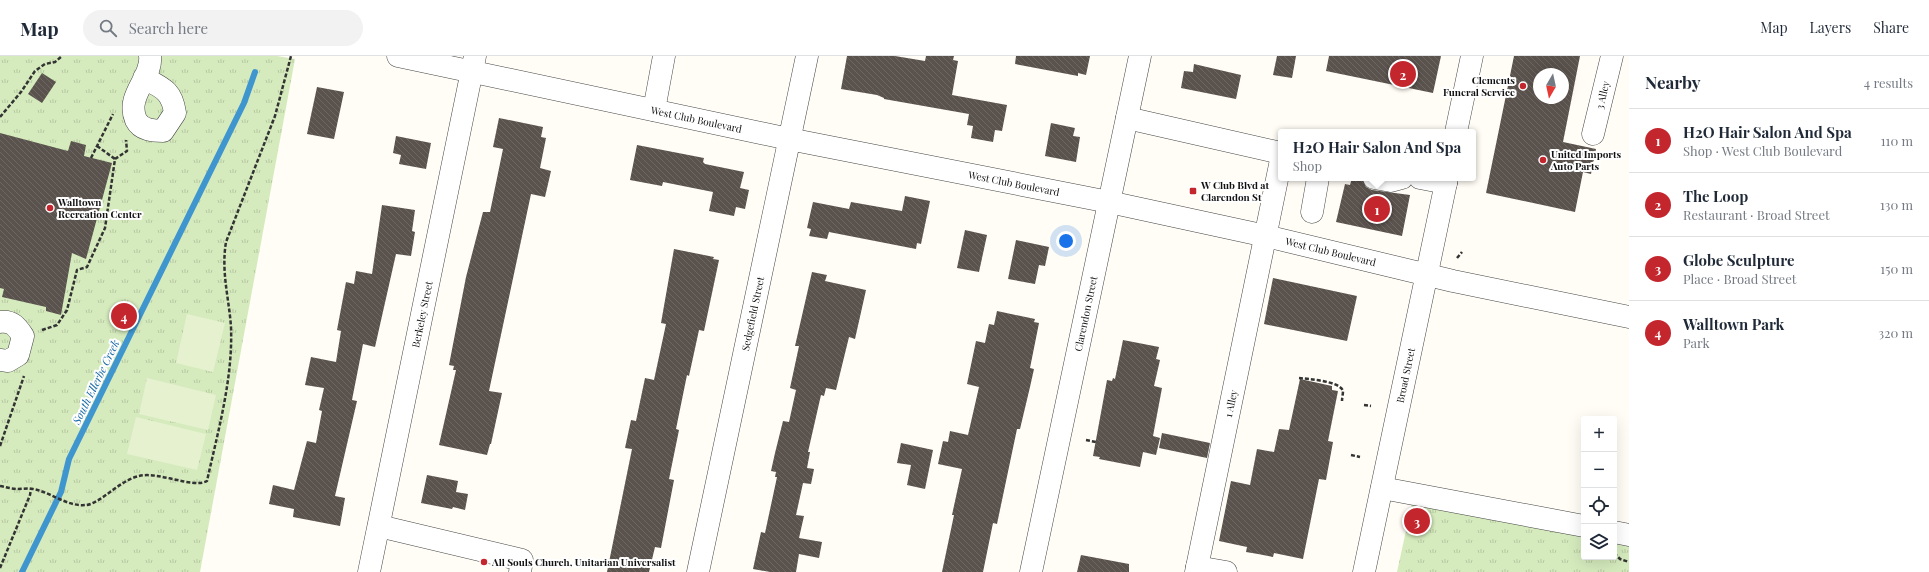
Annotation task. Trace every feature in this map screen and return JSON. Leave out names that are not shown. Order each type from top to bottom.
[{"type":"street","points":[[144,78],[151,64],[150,56]]},
{"type":"street","name":"West Club Boulevard","points":[[398,56],[473,64],[654,110],[789,139],[1109,202],[1266,236],[1427,275],[1629,317]]},
{"type":"street","points":[[654,110],[664,56]]},
{"type":"street","name":"Sedgefield Street","points":[[698,572],[806,56]]},
{"type":"street","name":"Clarendon Street","points":[[1031,572],[1140,56]]},
{"type":"street","points":[[1457,129],[1472,56]]},
{"type":"street","name":"3 Alley","points":[[1593,134],[1612,56]]},
{"type":"street","name":"Berkeley Street","points":[[370,572],[473,64]]},
{"type":"street","points":[[1127,118],[1278,152]]},
{"type":"street","name":"1 Alley","points":[[1196,569],[1278,175]]},
{"type":"street","points":[[1312,212],[1317,181]]},
{"type":"street","name":"Broad Street","points":[[1364,572],[1447,181]]},
{"type":"street","points":[[0,322],[6,321],[16,325],[23,336],[18,355],[8,361],[0,360]]},
{"type":"street","points":[[1382,488],[1581,525]]},
{"type":"street","points":[[379,526],[522,560],[520,572]]},
{"type":"street","points":[[1617,533],[1629,535]]},
{"type":"street","points":[[1196,569],[1226,572]]},
{"type":"path","points":[[0,117],[21,92],[35,71],[45,64],[55,62],[62,56]]},
{"type":"path","points":[[0,486],[17,489],[31,489],[46,493],[76,505],[87,505],[97,501],[130,478],[139,476],[152,475],[197,484],[207,481],[224,406],[228,373],[231,328],[223,262],[226,242],[275,116],[291,56]]},
{"type":"path","points":[[91,158],[96,146],[116,111],[116,117]]},
{"type":"path","points":[[36,332],[57,325],[67,310],[78,270],[88,267],[105,228],[115,159],[127,151],[125,135]]},
{"type":"path","points":[[96,146],[115,159]]},
{"type":"path","points":[[1457,258],[1462,252]]},
{"type":"path","points":[[1299,378],[1327,382],[1339,386],[1343,392],[1342,401]]},
{"type":"path","points":[[1364,405],[1370,406]]},
{"type":"path","points":[[1086,440],[1096,442]]},
{"type":"path","points":[[1351,455],[1360,457]]},
{"type":"path","points":[[0,568],[9,542],[30,495],[31,489]]},
{"type":"path","points":[[1617,556],[1620,559],[1629,562]]},
{"type":"green space","points":[[0,56],[277,56],[295,59],[200,572],[0,572]]},
{"type":"green space","points":[[187,314],[225,323],[213,372],[176,363]]},
{"type":"green space","points":[[147,378],[216,395],[208,430],[139,414]]},
{"type":"green space","points":[[136,417],[206,434],[197,470],[127,454]]},
{"type":"green space","points":[[1414,494],[1581,525],[1581,560],[1617,560],[1617,533],[1629,535],[1629,572],[1397,572]]},
{"type":"building","points":[[847,56],[895,56],[925,61],[926,56],[954,56],[953,60],[958,61],[952,95],[1007,105],[1002,131],[995,130],[993,142],[971,138],[973,126],[967,125],[969,114],[884,99],[877,95],[841,89]]},
{"type":"building","points":[[1016,56],[1090,56],[1086,75],[1078,73],[1078,76],[1015,64]]},
{"type":"building","points":[[1277,56],[1296,56],[1292,78],[1273,75]]},
{"type":"building","points":[[1329,56],[1441,56],[1433,93],[1326,71]]},
{"type":"building","name":"United Imports Auto Parts","points":[[1514,56],[1580,56],[1563,142],[1596,149],[1591,174],[1583,172],[1575,212],[1486,193]]},
{"type":"building","points":[[1194,64],[1241,75],[1236,99],[1181,88],[1184,71],[1193,72]]},
{"type":"building","points":[[42,73],[56,82],[42,103],[28,94]]},
{"type":"building","points":[[317,87],[344,92],[334,139],[307,134]]},
{"type":"building","points":[[499,118],[543,127],[541,137],[546,138],[540,168],[551,171],[545,197],[531,194],[489,391],[502,393],[491,444],[487,455],[439,445],[456,370],[453,370],[454,366],[449,365],[466,277],[483,212],[490,212],[503,149],[493,147]]},
{"type":"building","points":[[1051,123],[1075,128],[1073,136],[1080,137],[1076,162],[1045,156]]},
{"type":"building","name":"Walltown Recreation Center","points":[[0,133],[68,151],[71,141],[86,145],[84,156],[112,163],[86,259],[72,253],[61,315],[46,311],[46,307],[2,297],[4,289],[0,288]]},
{"type":"building","points":[[396,136],[431,143],[426,169],[399,164],[401,155],[393,153]]},
{"type":"building","points":[[637,145],[704,158],[703,162],[705,164],[744,172],[740,188],[749,190],[745,209],[736,207],[734,216],[709,211],[713,192],[663,182],[662,186],[630,180]]},
{"type":"building","points":[[1351,181],[1363,181],[1366,187],[1372,190],[1410,195],[1402,236],[1336,222],[1345,184],[1350,185]]},
{"type":"building","points":[[905,196],[930,201],[921,244],[917,243],[916,249],[829,232],[827,239],[809,236],[811,229],[807,228],[813,202],[849,209],[851,202],[902,211]]},
{"type":"building","points":[[382,205],[415,210],[412,231],[415,232],[411,256],[396,254],[375,347],[363,344],[352,400],[357,401],[335,496],[345,498],[340,526],[293,517],[294,509],[269,504],[273,485],[294,490],[307,441],[316,443],[322,411],[319,410],[324,388],[305,385],[311,357],[336,362],[341,331],[337,330],[346,282],[354,284],[356,271],[372,274]]},
{"type":"building","points":[[965,230],[987,235],[979,272],[957,268]]},
{"type":"building","points":[[1016,240],[1049,247],[1045,266],[1039,265],[1035,284],[1008,279]]},
{"type":"building","points":[[674,249],[714,257],[713,259],[719,260],[704,331],[699,330],[689,376],[687,375],[676,429],[679,430],[669,479],[674,480],[661,548],[655,547],[649,572],[607,572],[632,449],[625,448],[631,420],[636,421],[645,378],[654,380],[666,324],[661,323]]},
{"type":"building","points":[[812,272],[827,275],[825,281],[866,290],[855,339],[849,337],[836,390],[826,388],[824,396],[821,395],[808,452],[810,452],[807,468],[814,469],[811,484],[803,483],[796,515],[804,516],[799,538],[822,542],[819,558],[799,554],[796,572],[770,572],[753,569],[761,532],[765,533],[777,477],[775,477],[776,472],[771,471],[775,453],[783,421],[789,422],[796,390],[790,388],[799,346],[795,346]]},
{"type":"building","points":[[1273,278],[1357,296],[1347,341],[1264,324]]},
{"type":"building","points":[[997,311],[1035,319],[1034,322],[1039,323],[1030,368],[1034,369],[1020,429],[1017,429],[997,524],[993,523],[983,572],[942,572],[962,469],[938,464],[943,441],[948,442],[950,431],[968,435],[979,387],[967,384],[976,341],[985,343],[989,324],[994,325]]},
{"type":"building","points":[[1123,340],[1159,347],[1156,359],[1160,360],[1154,386],[1162,388],[1153,436],[1160,438],[1156,455],[1143,452],[1140,467],[1099,459],[1100,457],[1093,456],[1107,380],[1112,381],[1113,378],[1115,379]]},
{"type":"building","points":[[1300,379],[1332,386],[1332,390],[1338,391],[1328,441],[1333,442],[1326,480],[1319,479],[1303,559],[1274,553],[1273,557],[1246,552],[1247,547],[1219,541],[1231,481],[1250,485],[1257,449],[1274,452],[1279,429],[1289,430]]},
{"type":"building","points":[[1162,433],[1210,443],[1207,458],[1159,448]]},
{"type":"building","points":[[901,443],[933,450],[925,489],[907,485],[911,465],[897,463]]},
{"type":"building","points":[[427,475],[458,481],[456,492],[468,494],[465,510],[421,503]]},
{"type":"building","points":[[1081,555],[1129,564],[1129,572],[1077,572]]},
{"type":"waterway","name":"South Ellerbe Creek","points":[[22,572],[61,492],[69,459],[244,103],[255,72]]},
{"type":"place","name":"The Loop","points":[[1403,74]]},
{"type":"place","name":"Clements Funeral Service","points":[[1523,86]]},
{"type":"place","name":"United Imports Auto Parts","points":[[1543,160]]},
{"type":"place","name":"W Club Blvd at Clarendon St","points":[[1193,191]]},
{"type":"place","name":"Walltown Recreation Center","points":[[50,208]]},
{"type":"place","name":"H2O Hair Salon And Spa","points":[[1377,209]]},
{"type":"place","name":"Walltown Park","points":[[124,316]]},
{"type":"place","name":"Globe Sculpture","points":[[1417,521]]},
{"type":"place","name":"All Souls Church, Unitarian Universalist","points":[[484,562]]}]
